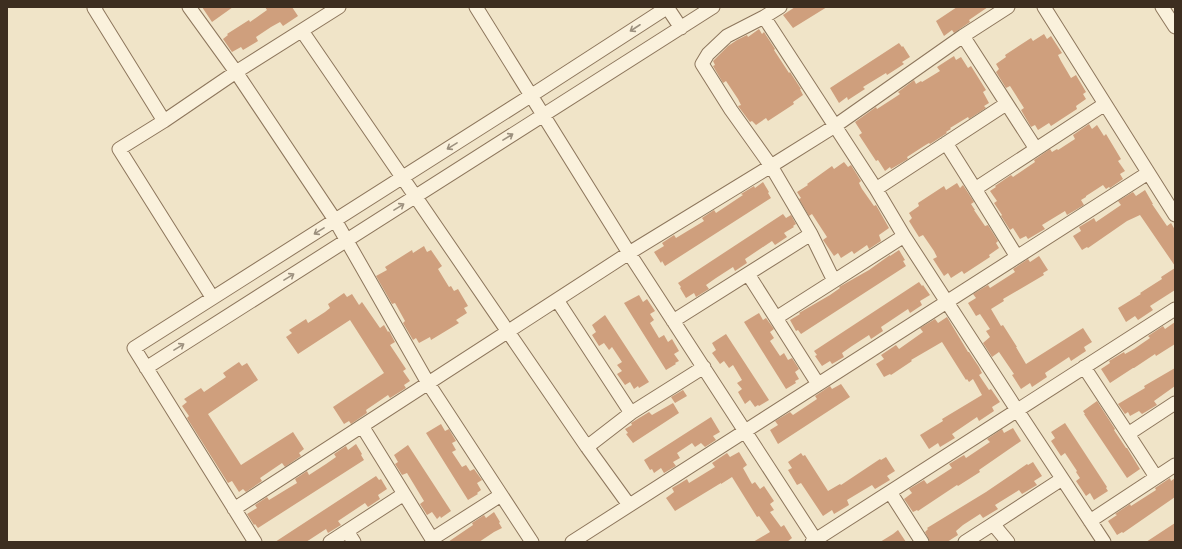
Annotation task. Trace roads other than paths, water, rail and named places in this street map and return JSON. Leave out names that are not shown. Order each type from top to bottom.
[{"type":"street","points":[[96,7],[94,8],[164,120]]},
{"type":"street","points":[[189,7],[236,72],[335,220],[428,383],[532,542]]},
{"type":"street","points":[[212,298],[119,149],[236,72],[340,7]]},
{"type":"street","points":[[476,7],[673,321],[815,541],[1175,309]]},
{"type":"street","points":[[255,542],[134,348],[532,95],[667,7],[681,28]]},
{"type":"street","points":[[146,368],[713,7]]},
{"type":"street","points":[[780,7],[727,36],[708,54],[702,64],[731,110],[771,166],[811,234],[834,281]]},
{"type":"street","points":[[234,509],[630,253],[835,126],[963,36],[1008,7]]},
{"type":"street","points":[[1044,7],[1175,215]]},
{"type":"street","points":[[1168,11],[1175,27]]},
{"type":"street","points":[[764,17],[876,189],[904,236],[1104,542]]},
{"type":"street","points":[[302,31],[507,332],[629,505]]},
{"type":"street","points":[[963,36],[1036,149]]},
{"type":"street","points":[[876,189],[1006,104]]},
{"type":"street","points":[[975,189],[1105,104]]},
{"type":"street","points":[[946,143],[1017,257]]},
{"type":"street","points":[[572,542],[1148,173]]},
{"type":"street","points":[[673,321],[811,234]]},
{"type":"street","points":[[776,318],[904,236]]},
{"type":"street","points":[[748,274],[818,384]]},
{"type":"street","points":[[557,300],[631,413]]},
{"type":"street","points":[[587,447],[631,413],[704,367]]},
{"type":"street","points":[[1084,367],[1156,477]]},
{"type":"street","points":[[1128,434],[1175,403]]},
{"type":"street","points":[[362,426],[404,494],[430,540],[501,495]]},
{"type":"street","points":[[1090,521],[1175,465]]},
{"type":"street","points":[[966,542],[1062,479]]},
{"type":"street","points":[[890,492],[922,542]]},
{"type":"street","points":[[330,542],[350,536],[404,494]]},
{"type":"street","points":[[993,524],[1008,542]]}]
